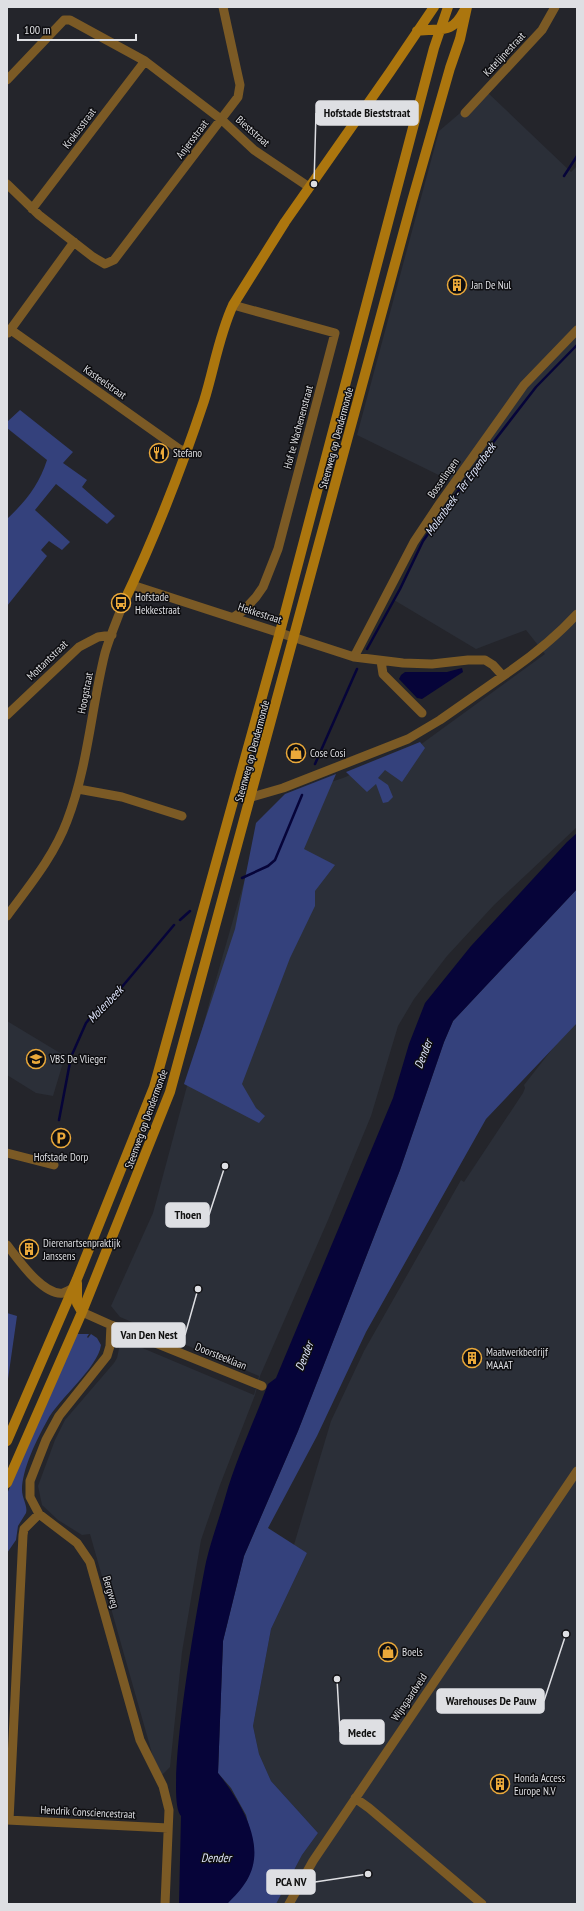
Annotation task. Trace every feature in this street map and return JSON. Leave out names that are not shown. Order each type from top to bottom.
[{"type":"main road","points":[[123,604],[187,452],[205,398],[226,319],[233,305],[309,187],[434,7]]},
{"type":"main road","name":"Steenweg op Dendermonde","points":[[7,1441],[77,1279],[154,1088],[280,632],[440,31],[448,7]]},
{"type":"main road","points":[[417,31],[440,31],[456,24],[466,7]]},
{"type":"main road","name":"Steenweg op Dendermonde","points":[[7,1483],[82,1312],[170,1092],[252,797],[412,201],[450,68],[456,54],[466,7]]},
{"type":"main road","points":[[77,1279],[77,1303],[82,1312]]},
{"type":"main road","points":[[57,1324],[65,1312],[69,1310],[82,1312]]},
{"type":"street","name":"Bieststraat","points":[[223,7],[229,28],[240,85],[236,101],[222,120],[254,150],[309,187]]},
{"type":"street","name":"Katelijnestraat","points":[[465,113],[542,30],[555,7]]},
{"type":"street","name":"Anjersstraat","points":[[7,80],[64,20],[70,20],[145,61],[222,120],[114,260],[105,264],[32,209],[7,184]]},
{"type":"street","name":"Krokusstraat","points":[[32,209],[145,61]]},
{"type":"street","name":"Kasteelstraat","points":[[74,242],[9,332],[173,445],[187,452]]},
{"type":"street","name":"Hof te Wachenenstraat","points":[[233,305],[335,333],[278,549],[263,587],[244,610],[234,618]]},
{"type":"street","name":"Bosselingen","points":[[354,657],[414,542],[440,503],[524,385],[577,330]]},
{"type":"street","name":"Hekkestraat","points":[[132,585],[280,632],[294,639],[354,657],[381,662],[432,664],[468,660],[485,660],[492,664],[503,676]]},
{"type":"street","name":"Hoogstraat","points":[[7,916],[38,874],[58,842],[67,822],[78,789],[106,652],[123,604]]},
{"type":"street","points":[[252,797],[282,788],[408,739],[430,726],[532,657],[561,632],[577,614]]},
{"type":"street","name":"Mottantstraat","points":[[7,715],[79,647],[98,637],[112,635]]},
{"type":"street","points":[[381,662],[383,674],[422,713]]},
{"type":"street","points":[[78,789],[122,797],[182,816]]},
{"type":"street","points":[[7,1153],[54,1165]]},
{"type":"street","points":[[7,1245],[37,1281],[54,1292],[63,1293],[72,1289]]},
{"type":"street","name":"Doorsteeklaan","points":[[82,1312],[262,1386]]},
{"type":"street","name":"Bergweg","points":[[111,1325],[110,1346],[106,1359],[59,1416],[46,1440],[30,1481],[30,1497],[39,1514],[77,1543],[90,1562],[140,1740],[166,1795],[169,1810],[165,1904]]},
{"type":"street","name":"Wijngaardveld","points":[[289,1904],[312,1860],[577,1471]]},
{"type":"street","points":[[8,1820],[22,1535],[24,1529],[39,1514]]},
{"type":"street","points":[[355,1798],[369,1808],[482,1904]]},
{"type":"street","name":"Hendrik Consciencestraat","points":[[8,1820],[168,1828]]},
{"type":"shaded area","points":[[486,91],[571,172],[577,166],[577,827],[494,905],[447,956],[414,999],[398,1026],[371,1116],[328,1220],[260,1376],[255,1395],[220,1485],[201,1540],[182,1652],[170,1767],[159,1778],[90,1534],[82,1535],[58,1520],[42,1505],[38,1486],[55,1440],[65,1420],[114,1363],[117,1358],[121,1339],[254,1395],[259,1376],[120,1317],[111,1306],[153,1213],[210,1000],[263,816],[283,798],[343,778],[420,745],[545,654],[526,630],[476,649],[394,600],[423,541],[461,486],[357,435],[439,131]]},
{"type":"shaded area","points":[[20,410],[73,452],[63,463],[87,480],[82,487],[115,516],[107,524],[56,484],[35,510],[70,542],[62,550],[49,541],[41,550],[47,556],[7,606],[7,519],[20,506],[36,485],[47,460],[7,428],[7,422]]},
{"type":"shaded area","points":[[420,742],[425,748],[402,782],[385,770],[378,778],[388,785],[393,797],[388,802],[383,803],[376,784],[367,792],[346,772]]},
{"type":"shaded area","points":[[336,774],[304,849],[335,865],[315,891],[315,906],[290,958],[242,1084],[256,1108],[265,1116],[259,1123],[184,1084],[235,929],[256,823],[285,794]]},
{"type":"shaded area","points":[[577,889],[577,1023],[486,1119],[366,1332],[317,1436],[268,1528],[307,1553],[271,1629],[253,1726],[259,1754],[271,1781],[318,1833],[302,1855],[276,1904],[227,1904],[247,1880],[254,1847],[246,1815],[231,1788],[218,1773],[223,1641],[244,1556],[298,1431],[400,1170],[444,1042],[453,1021]]},
{"type":"shaded area","points":[[577,1011],[577,1904],[276,1904],[302,1855],[318,1833],[271,1781],[259,1754],[253,1726],[271,1629],[307,1553],[293,1548],[331,1421],[364,1351],[461,1180],[464,1182],[523,1093],[525,1088],[524,1085],[564,1034]]},
{"type":"shaded area","name":"VBS De Vlieger","points":[[7,1021],[65,1056],[53,1096],[36,1093],[7,1075]]},
{"type":"shaded area","points":[[7,1313],[17,1316],[7,1386]]},
{"type":"shaded area","points":[[76,1334],[89,1334],[87,1337],[88,1338],[91,1334],[97,1338],[101,1345],[93,1363],[53,1412],[35,1445],[24,1473],[22,1493],[26,1513],[18,1526],[16,1540],[7,1553],[7,1494]]},
{"type":"water","points":[[462,668],[463,672],[422,699],[417,698],[399,679],[405,672],[447,672]]},
{"type":"water","name":"Dender","points":[[577,833],[577,889],[453,1021],[444,1042],[400,1170],[298,1431],[244,1556],[223,1641],[218,1773],[235,1797],[249,1824],[253,1838],[253,1867],[247,1880],[238,1893],[227,1904],[179,1904],[181,1816],[177,1801],[176,1774],[184,1695],[206,1562],[234,1469],[268,1384],[276,1378],[393,1098],[409,1044],[425,1003],[471,946]]},
{"type":"waterway","points":[[564,176],[577,156]]},
{"type":"waterway","name":"Molenbeek - Ter Erpenbeek","points":[[367,649],[400,589],[423,541],[488,449],[536,387],[577,345]]},
{"type":"waterway","name":"Molenbeek - Ter Erpenbeek","points":[[315,764],[357,669]]},
{"type":"waterway","name":"Molenbeek - Ter Erpenbeek","points":[[242,878],[268,866],[275,860],[302,795]]},
{"type":"waterway","name":"Molenbeek","points":[[180,920],[190,911]]},
{"type":"waterway","name":"Molenbeek","points":[[59,1120],[71,1057],[86,1023],[95,1012],[121,988],[174,925]]},
{"type":"place","name":"Hofstade Bieststraat","points":[[314,184]]},
{"type":"place","name":"Jan De Nul","points":[[457,285]]},
{"type":"place","name":"Stefano","points":[[159,453]]},
{"type":"place","name":"Hofstade Hekkestraat","points":[[121,603]]},
{"type":"place","name":"Cose Cosi","points":[[296,753]]},
{"type":"place","name":"VBS De Vlieger","points":[[36,1059]]},
{"type":"place","name":"Hofstade Dorp","points":[[61,1138]]},
{"type":"place","name":"Thoen","points":[[225,1166]]},
{"type":"place","name":"Dierenartsenpraktijk Janssens","points":[[29,1249]]},
{"type":"place","name":"Van Den Nest","points":[[198,1289]]},
{"type":"place","name":"Maatwerkbedrijf MAAAT","points":[[472,1358]]},
{"type":"place","name":"Warehouses De Pauw","points":[[566,1634]]},
{"type":"place","name":"Boels","points":[[388,1652]]},
{"type":"place","name":"Medec","points":[[337,1679]]},
{"type":"place","name":"Honda Access Europe N.V","points":[[500,1784]]},
{"type":"place","name":"PCA NV","points":[[368,1874]]}]
